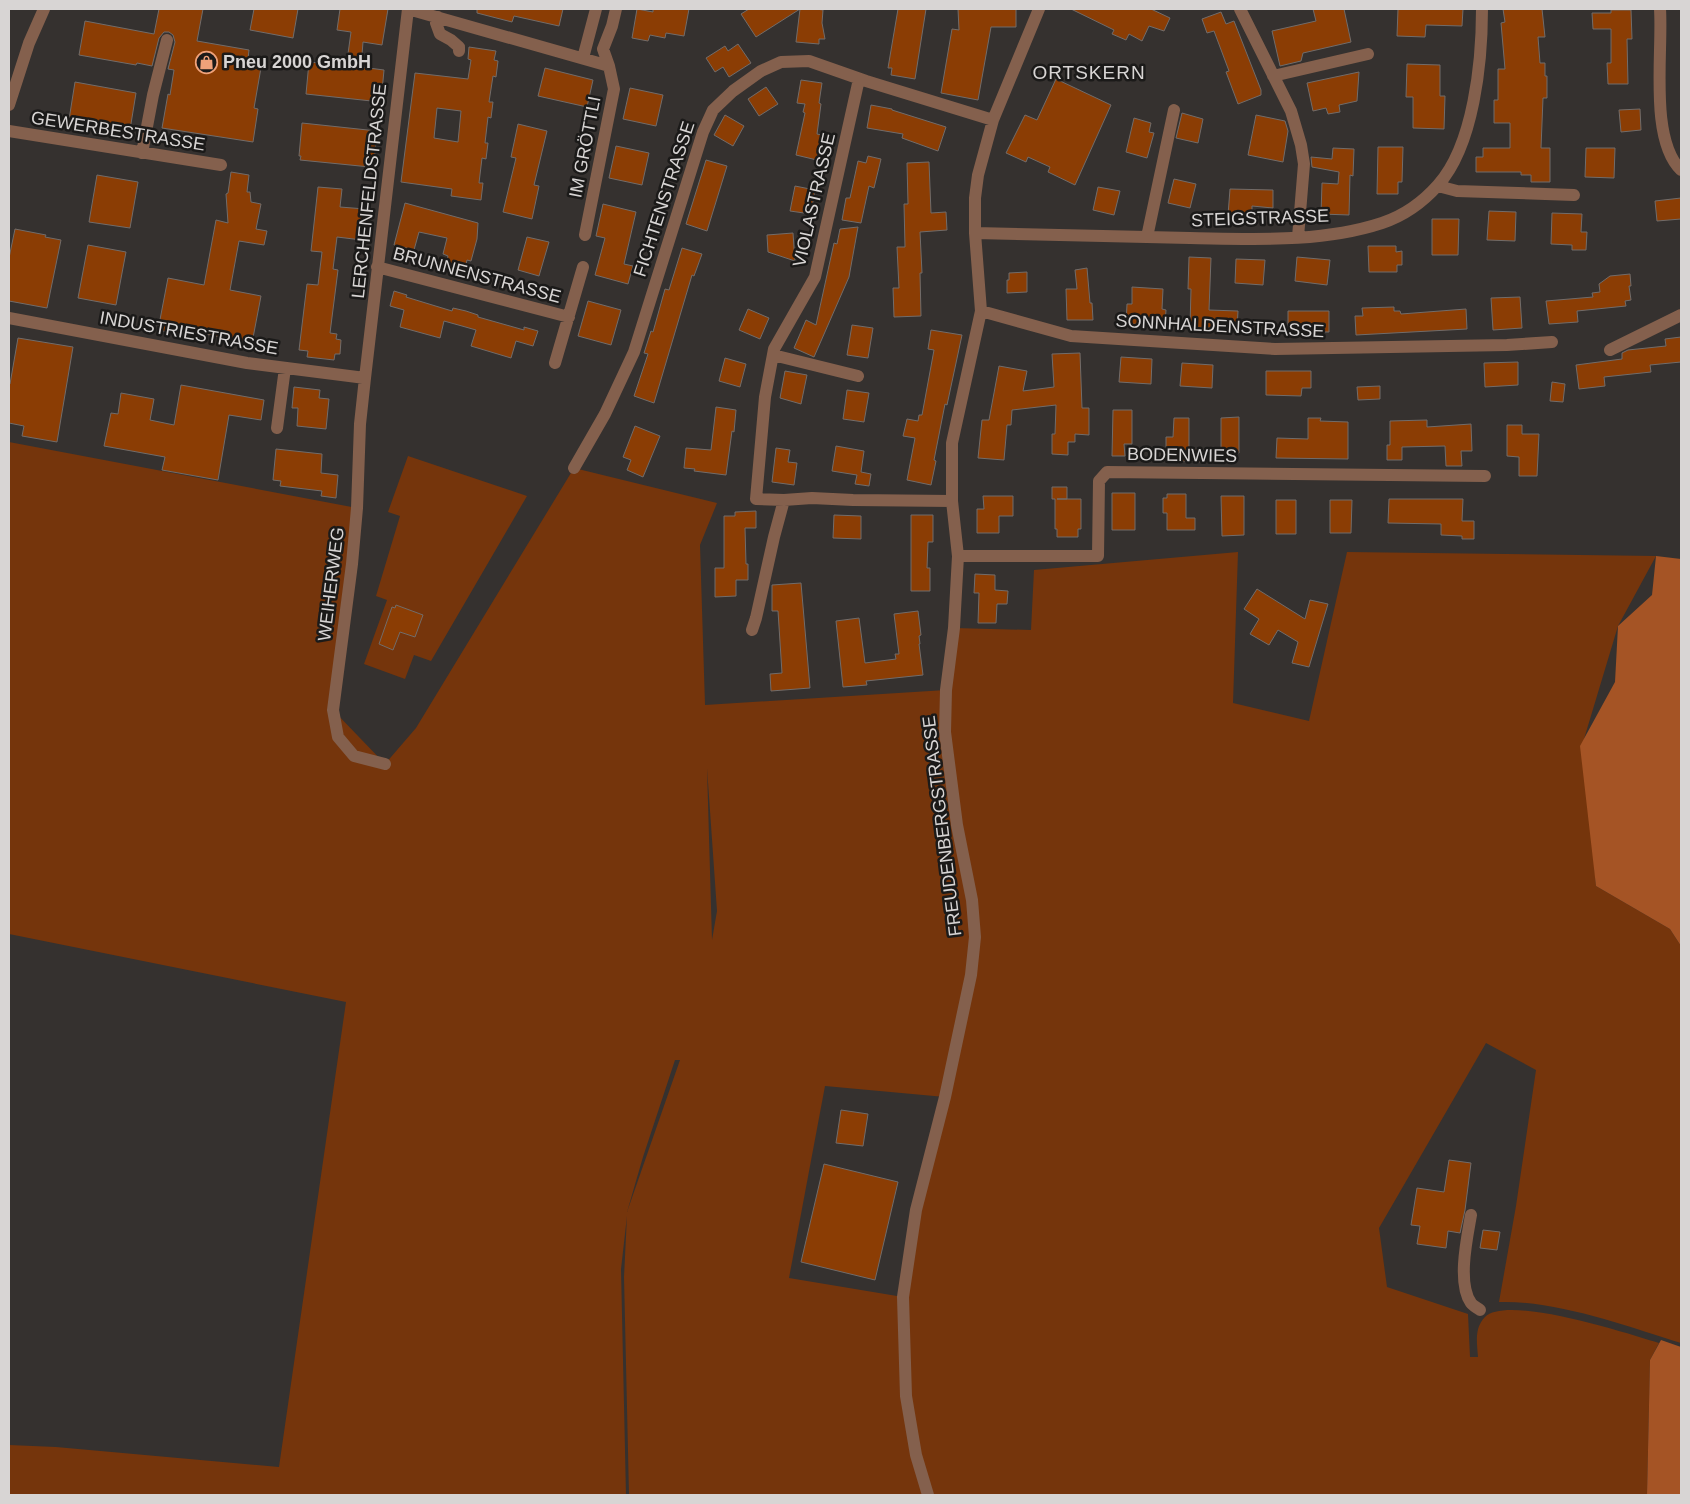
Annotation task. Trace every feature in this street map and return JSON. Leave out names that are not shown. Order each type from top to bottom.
[{"type":"street","points":[[9,105],[26,52],[44,9]]},
{"type":"street","points":[[408,9],[609,66]]},
{"type":"street","name":"LERCHENFELDSTRASSE","points":[[365,378],[408,9]]},
{"type":"street","points":[[583,58],[596,9]]},
{"type":"street","name":"IM GRÖTTLI","points":[[585,235],[614,89],[603,49],[616,9]]},
{"type":"street","name":"FREUDENBERGSTRASSE","points":[[928,1495],[916,1455],[906,1396],[903,1297],[916,1210],[945,1097],[971,975],[974,937],[972,900],[957,825],[945,732],[946,690],[954,628],[958,556],[952,501],[952,443],[975,344],[980,311],[975,233],[975,198],[978,175],[993,120],[1039,9]]},
{"type":"street","points":[[1240,9],[1291,111],[1301,145],[1304,164],[1298,237]]},
{"type":"street","name":"STEIGSTRASSE","points":[[975,233],[1239,239],[1298,237],[1349,231],[1399,216],[1438,186],[1448,172],[1459,150],[1468,122],[1476,86],[1482,33],[1482,9]]},
{"type":"street","points":[[1660,9],[1660,98],[1664,138],[1669,152],[1681,170]]},
{"type":"street","points":[[438,17],[436,23],[440,34],[451,40],[459,48],[459,51]]},
{"type":"street","points":[[142,153],[152,95],[167,40]]},
{"type":"street","points":[[1273,76],[1368,54]]},
{"type":"street","name":"FICHTENSTRASSE","points":[[574,468],[605,414],[634,352],[703,132],[713,110],[733,91],[761,71],[781,62],[809,61],[860,79],[993,120]]},
{"type":"street","name":"VIOLASTRASSE","points":[[784,500],[756,499],[765,397],[774,349],[815,277],[860,79]]},
{"type":"street","points":[[1147,237],[1174,110]]},
{"type":"street","name":"GEWERBESTRASSE","points":[[9,131],[221,165]]},
{"type":"street","points":[[1438,186],[1457,191],[1574,195]]},
{"type":"street","name":"BRUNNENSTRASSE","points":[[377,267],[569,317]]},
{"type":"street","name":"BRUNNENSTRASSE","points":[[555,363],[583,267]]},
{"type":"street","name":"SONNHALDENSTRASSE","points":[[980,311],[1071,336],[1270,349],[1508,345],[1552,342]]},
{"type":"street","points":[[1610,350],[1681,315]]},
{"type":"street","name":"INDUSTRIESTRASSE","points":[[9,318],[238,361],[365,378]]},
{"type":"street","points":[[773,356],[858,376]]},
{"type":"street","points":[[277,428],[284,368]]},
{"type":"street","name":"WEIHERWEG","points":[[365,378],[360,424],[357,508],[352,564],[333,710],[338,737],[354,756],[385,764]]},
{"type":"street","name":"BODENWIES","points":[[958,556],[1098,556],[1099,481],[1108,472],[1485,476]]},
{"type":"street","points":[[752,630],[784,500],[812,498],[952,501]]},
{"type":"street","points":[[1471,1215],[1463,1269],[1471,1303],[1480,1310]]},
{"type":"shaded area","points":[[9,442],[357,508],[333,710],[385,764],[416,728],[574,468],[717,503],[700,545],[705,705],[946,690],[954,628],[1031,630],[1034,570],[1238,552],[1233,703],[1309,721],[1347,552],[1656,556],[1618,626],[1584,739],[1596,886],[1670,929],[1681,946],[1681,1343],[1591,1315],[1544,1305],[1499,1302],[1516,1206],[1536,1070],[1486,1043],[1379,1228],[1387,1287],[1468,1314],[1470,1357],[1478,1357],[1477,1336],[1482,1321],[1485,1317],[1498,1311],[1517,1310],[1569,1318],[1659,1343],[1650,1360],[1647,1495],[629,1495],[624,1277],[627,1216],[621,1269],[626,1495],[9,1495],[9,1445],[56,1447],[279,1467],[346,1002],[9,934]],"holes":[[[707,768],[717,911],[712,940]],[[675,1060],[680,1060],[627,1212]],[[825,1086],[945,1097],[903,1297],[789,1278]]]},
{"type":"shaded area","points":[[408,456],[527,496],[431,661],[414,655],[405,679],[364,664],[387,600],[376,596],[400,516],[388,512]]},
{"type":"shaded area","points":[[1656,556],[1681,559],[1681,946],[1670,929],[1596,886],[1580,746],[1615,682],[1618,626],[1652,595]]},
{"type":"shaded area","points":[[1661,1340],[1681,1347],[1681,1495],[1647,1495],[1650,1360]]},
{"type":"building","points":[[159,9],[203,9],[197,41],[249,50],[248,59],[262,62],[254,108],[258,109],[253,142],[162,128],[174,70],[168,69],[175,42],[173,35],[169,32],[164,32],[159,38],[152,66],[79,55],[85,21],[154,34]]},
{"type":"building","points":[[254,9],[298,9],[293,38],[250,30]]},
{"type":"building","points":[[340,9],[388,9],[382,45],[363,42],[361,67],[384,70],[381,102],[306,94],[309,62],[332,64],[333,59],[347,61],[351,32],[337,30]]},
{"type":"building","points":[[477,9],[563,9],[559,26],[514,16],[512,22],[477,13]]},
{"type":"building","points":[[637,9],[653,12],[653,9],[689,9],[684,36],[666,33],[665,38],[650,35],[648,41],[632,38]]},
{"type":"building","points":[[749,9],[800,9],[756,37],[741,14]]},
{"type":"building","points":[[800,9],[823,10],[822,23],[825,39],[819,39],[819,44],[796,42]]},
{"type":"building","points":[[898,9],[926,9],[915,79],[891,75],[892,68],[888,68]]},
{"type":"building","points":[[958,9],[1016,9],[1016,27],[991,27],[978,100],[941,93],[952,29],[959,30]]},
{"type":"building","points":[[1071,9],[1151,9],[1170,18],[1164,31],[1149,26],[1142,41],[1129,34],[1126,40],[1112,34],[1114,30]]},
{"type":"building","points":[[1313,9],[1344,9],[1351,42],[1303,53],[1301,61],[1280,66],[1272,31],[1316,21]]},
{"type":"building","points":[[1398,9],[1463,9],[1462,26],[1426,25],[1425,37],[1397,36]]},
{"type":"building","points":[[1503,9],[1542,9],[1545,37],[1538,37],[1540,63],[1545,63],[1545,76],[1547,76],[1547,98],[1543,98],[1541,148],[1550,148],[1550,182],[1531,182],[1531,175],[1521,175],[1521,172],[1476,172],[1476,157],[1483,157],[1483,148],[1510,148],[1510,123],[1494,123],[1494,100],[1498,100],[1498,69],[1505,69],[1501,23],[1505,22]]},
{"type":"building","points":[[1611,10],[1631,10],[1632,39],[1627,39],[1628,84],[1608,84],[1607,63],[1611,63],[1611,29],[1593,29],[1592,13],[1611,13]]},
{"type":"building","points":[[1221,12],[1226,24],[1234,21],[1261,90],[1261,95],[1238,104],[1226,72],[1229,71],[1214,31],[1207,33],[1202,19]]},
{"type":"building","points":[[738,44],[751,63],[729,77],[723,67],[715,72],[706,58],[725,46],[728,51]]},
{"type":"building","points":[[469,47],[496,51],[494,60],[498,61],[496,77],[493,76],[489,102],[493,102],[491,118],[488,117],[485,143],[488,143],[486,159],[482,158],[479,183],[483,183],[481,200],[451,196],[452,189],[401,182],[415,73],[468,79],[471,60],[468,59]],"holes":[[[437,108],[461,111],[458,142],[434,138]]]},
{"type":"building","points":[[1407,64],[1440,65],[1440,96],[1445,96],[1444,129],[1413,128],[1413,97],[1406,97]]},
{"type":"building","points":[[545,68],[593,80],[587,107],[538,96]]},
{"type":"building","points":[[1359,72],[1357,101],[1339,105],[1340,112],[1328,114],[1326,108],[1313,111],[1307,83]]},
{"type":"building","points":[[1056,79],[1111,105],[1075,185],[1048,172],[1050,167],[1028,157],[1026,162],[1006,153],[1025,115],[1037,120]]},
{"type":"building","points":[[801,80],[822,83],[817,134],[822,135],[817,160],[796,155],[805,113],[803,112],[805,104],[797,103]]},
{"type":"building","points":[[75,82],[136,93],[129,136],[68,126]]},
{"type":"building","points":[[766,87],[778,104],[759,116],[748,99]]},
{"type":"building","points":[[630,88],[663,95],[656,126],[623,119]]},
{"type":"building","points":[[871,105],[892,109],[946,127],[938,151],[902,138],[903,134],[867,128]]},
{"type":"building","points":[[1640,109],[1641,130],[1621,132],[1619,110]]},
{"type":"building","points":[[1182,113],[1203,119],[1198,143],[1176,138]]},
{"type":"building","points":[[725,115],[744,126],[733,146],[714,135]]},
{"type":"building","points":[[1256,115],[1285,121],[1288,131],[1283,162],[1248,155]]},
{"type":"building","points":[[1134,118],[1151,123],[1149,132],[1154,133],[1147,158],[1126,152]]},
{"type":"building","points":[[302,123],[377,131],[374,164],[371,164],[370,167],[300,160]]},
{"type":"building","points":[[518,124],[547,131],[534,185],[539,186],[532,219],[503,212],[516,158],[511,157]]},
{"type":"building","points":[[616,146],[649,153],[642,185],[609,178]]},
{"type":"building","points":[[1378,147],[1403,147],[1402,182],[1398,182],[1398,194],[1377,194]]},
{"type":"building","points":[[1333,148],[1354,149],[1353,176],[1350,175],[1349,215],[1321,214],[1322,183],[1338,184],[1339,172],[1312,167],[1311,157],[1332,159]]},
{"type":"building","points":[[1586,148],[1615,148],[1614,178],[1585,177]]},
{"type":"building","points":[[868,156],[881,159],[874,188],[869,186],[861,223],[842,220],[846,198],[850,198],[858,161],[866,163]]},
{"type":"building","points":[[706,160],[727,166],[707,231],[686,224]]},
{"type":"building","points":[[929,162],[931,213],[946,212],[947,230],[920,232],[922,273],[920,273],[921,316],[894,317],[893,288],[899,288],[897,247],[905,247],[904,204],[908,204],[907,163]]},
{"type":"building","points":[[231,172],[249,175],[247,192],[250,192],[251,202],[261,204],[256,229],[267,231],[264,245],[239,241],[230,290],[261,296],[252,343],[205,334],[204,339],[158,330],[168,278],[204,285],[216,220],[228,223],[226,194],[228,193]]},
{"type":"building","points":[[97,175],[138,182],[130,228],[89,222]]},
{"type":"building","points":[[1174,179],[1196,184],[1190,208],[1168,203]]},
{"type":"building","points":[[795,186],[815,190],[811,214],[790,211]]},
{"type":"building","points":[[318,187],[342,189],[340,207],[365,209],[362,240],[337,237],[333,269],[338,270],[330,333],[337,334],[336,339],[341,340],[340,354],[335,354],[334,360],[307,357],[308,351],[299,350],[307,284],[318,285],[322,252],[311,251]]},
{"type":"building","points":[[1098,187],[1120,191],[1114,215],[1093,210]]},
{"type":"building","points":[[1230,189],[1273,190],[1273,208],[1252,206],[1252,216],[1228,215]]},
{"type":"building","points":[[1681,198],[1681,219],[1657,221],[1655,201]]},
{"type":"building","points":[[405,203],[478,223],[477,239],[471,261],[467,260],[464,273],[445,268],[448,256],[443,254],[447,238],[419,232],[414,250],[394,245]]},
{"type":"building","points":[[603,204],[636,212],[624,264],[633,266],[628,284],[595,275],[605,238],[596,236]]},
{"type":"building","points":[[1489,211],[1516,212],[1515,241],[1487,240]]},
{"type":"building","points":[[1552,213],[1582,214],[1581,232],[1587,232],[1586,250],[1572,250],[1572,245],[1551,244]]},
{"type":"building","points":[[1432,219],[1459,219],[1458,255],[1432,255]]},
{"type":"building","points":[[858,227],[849,277],[814,357],[794,348],[806,320],[816,325],[834,243],[837,244],[840,229]]},
{"type":"building","points":[[15,229],[61,240],[47,308],[9,301],[9,258]]},
{"type":"building","points":[[793,233],[795,261],[768,252],[767,235]]},
{"type":"building","points":[[527,237],[549,242],[539,276],[518,270]]},
{"type":"building","points":[[88,245],[126,252],[116,305],[78,298]]},
{"type":"building","points":[[1368,246],[1396,246],[1396,252],[1402,251],[1402,265],[1397,265],[1397,272],[1369,272]]},
{"type":"building","points":[[682,248],[702,254],[694,276],[692,275],[654,403],[634,396],[648,354],[644,353],[651,331],[653,332],[665,289],[669,290]]},
{"type":"building","points":[[1189,257],[1211,258],[1209,310],[1238,311],[1237,329],[1190,327],[1191,289],[1188,289]]},
{"type":"building","points":[[1297,257],[1330,260],[1327,285],[1295,281]]},
{"type":"building","points":[[1236,259],[1265,260],[1263,285],[1235,283]]},
{"type":"building","points":[[1087,268],[1093,320],[1067,320],[1066,289],[1077,289],[1075,270]]},
{"type":"building","points":[[1027,272],[1027,292],[1007,293],[1009,273]]},
{"type":"building","points":[[1630,274],[1631,300],[1625,301],[1626,306],[1577,311],[1578,322],[1549,324],[1546,301],[1593,297],[1592,293],[1600,292],[1599,284],[1610,276]]},
{"type":"building","points":[[1132,287],[1163,289],[1162,309],[1166,310],[1165,325],[1126,324],[1127,304],[1132,304]]},
{"type":"building","points":[[394,291],[407,295],[406,297],[452,311],[453,308],[466,311],[478,315],[478,317],[524,330],[524,327],[538,331],[533,346],[516,341],[511,358],[471,346],[476,330],[462,326],[444,321],[440,338],[400,327],[404,310],[390,306]]},
{"type":"building","points":[[1520,297],[1522,328],[1493,330],[1491,298]]},
{"type":"building","points":[[588,301],[621,310],[611,345],[578,336]]},
{"type":"building","points":[[1394,307],[1394,311],[1400,311],[1401,314],[1466,309],[1467,329],[1356,335],[1355,316],[1363,316],[1362,308]]},
{"type":"building","points":[[748,309],[769,318],[760,339],[739,330]]},
{"type":"building","points":[[1288,311],[1329,311],[1329,332],[1288,332]]},
{"type":"building","points":[[852,325],[873,328],[868,358],[847,355]]},
{"type":"building","points":[[931,330],[962,335],[947,405],[945,404],[931,485],[907,480],[915,438],[903,436],[907,419],[918,421],[919,415],[922,415],[934,350],[928,349]]},
{"type":"building","points":[[1681,337],[1681,362],[1650,365],[1651,372],[1604,377],[1605,386],[1579,389],[1576,365],[1622,359],[1622,353],[1628,350],[1666,346],[1665,339]]},
{"type":"building","points":[[18,338],[73,347],[57,442],[22,436],[24,426],[9,423],[9,383]]},
{"type":"building","points":[[1080,353],[1082,408],[1089,408],[1089,435],[1075,434],[1075,442],[1068,442],[1068,455],[1052,454],[1052,434],[1055,434],[1056,405],[1012,410],[1011,425],[1007,425],[1004,460],[978,458],[982,420],[989,420],[999,366],[1027,371],[1023,391],[1054,387],[1052,354]]},
{"type":"building","points":[[1121,357],[1152,359],[1151,384],[1119,382]]},
{"type":"building","points":[[725,358],[746,364],[740,387],[719,381]]},
{"type":"building","points":[[1518,362],[1518,385],[1485,387],[1484,363]]},
{"type":"building","points":[[1182,363],[1213,365],[1212,388],[1180,386]]},
{"type":"building","points":[[785,371],[807,375],[801,404],[780,398]]},
{"type":"building","points":[[1266,371],[1311,371],[1311,388],[1302,388],[1301,396],[1266,395]]},
{"type":"building","points":[[1552,382],[1565,384],[1563,402],[1550,401]]},
{"type":"building","points":[[181,385],[264,400],[261,420],[229,415],[218,480],[162,470],[165,457],[104,446],[111,413],[118,414],[121,393],[154,399],[150,420],[174,425]]},
{"type":"building","points":[[1380,386],[1380,399],[1358,400],[1357,387]]},
{"type":"building","points":[[294,387],[320,390],[319,398],[329,399],[326,429],[297,426],[298,408],[292,408]]},
{"type":"building","points":[[847,390],[869,393],[864,422],[843,419]]},
{"type":"building","points":[[716,407],[736,410],[726,475],[684,468],[686,448],[711,450]]},
{"type":"building","points":[[1113,410],[1132,410],[1132,444],[1124,444],[1125,456],[1112,456]]},
{"type":"building","points":[[1239,417],[1239,453],[1221,453],[1221,418]]},
{"type":"building","points":[[1174,418],[1189,418],[1189,449],[1203,449],[1203,462],[1181,461],[1181,450],[1166,450],[1166,437],[1173,437]]},
{"type":"building","points":[[1308,418],[1321,418],[1320,421],[1348,422],[1348,459],[1276,458],[1277,438],[1308,439]]},
{"type":"building","points":[[1427,420],[1427,427],[1471,424],[1472,451],[1461,451],[1462,466],[1446,466],[1445,446],[1402,447],[1402,460],[1387,460],[1387,445],[1390,445],[1390,421]]},
{"type":"building","points":[[1507,425],[1522,425],[1522,434],[1539,434],[1537,476],[1519,476],[1519,457],[1507,456]]},
{"type":"building","points":[[635,426],[660,436],[643,477],[627,470],[631,460],[623,457]]},
{"type":"building","points":[[836,446],[864,451],[861,472],[871,474],[869,486],[855,484],[857,475],[832,471]]},
{"type":"building","points":[[776,448],[790,450],[788,462],[797,463],[794,485],[772,482]]},
{"type":"building","points":[[276,449],[322,454],[321,473],[338,475],[336,498],[321,496],[322,491],[280,486],[281,481],[273,480]]},
{"type":"building","points":[[1052,487],[1067,487],[1067,499],[1081,499],[1081,529],[1078,529],[1078,537],[1057,537],[1057,529],[1055,529],[1055,499],[1052,499]]},
{"type":"building","points":[[1112,493],[1135,493],[1135,530],[1112,530]]},
{"type":"building","points":[[1167,494],[1186,494],[1186,518],[1195,518],[1195,530],[1167,530],[1167,513],[1163,513],[1163,498],[1167,498]]},
{"type":"building","points":[[983,496],[1013,496],[1013,516],[999,516],[999,533],[977,533],[977,509],[984,509]]},
{"type":"building","points":[[1221,496],[1244,496],[1244,535],[1222,536]]},
{"type":"building","points":[[1389,499],[1463,499],[1462,521],[1474,521],[1474,539],[1462,539],[1462,536],[1441,535],[1441,524],[1388,523]]},
{"type":"building","points":[[1276,500],[1296,500],[1296,534],[1276,534]]},
{"type":"building","points":[[1330,500],[1352,500],[1351,533],[1330,533]]},
{"type":"building","points":[[756,511],[756,528],[745,528],[748,580],[736,580],[736,596],[715,597],[715,568],[724,568],[724,516],[735,516],[735,512]]},
{"type":"building","points":[[834,515],[861,516],[861,539],[833,538]]},
{"type":"building","points":[[911,515],[933,515],[933,542],[928,542],[927,568],[930,568],[930,591],[911,591]]},
{"type":"building","points":[[975,574],[995,575],[995,590],[1008,591],[1007,604],[997,604],[996,623],[978,623],[979,593],[974,593]]},
{"type":"building","points":[[801,583],[810,688],[771,691],[770,674],[782,673],[778,611],[772,611],[772,585]]},
{"type":"building","points":[[1257,589],[1305,619],[1310,600],[1328,604],[1309,667],[1292,663],[1298,642],[1278,630],[1269,645],[1250,634],[1259,619],[1244,609]]},
{"type":"building","points":[[396,605],[423,615],[415,637],[400,632],[393,650],[379,644],[392,607],[395,608]]},
{"type":"building","points":[[918,611],[921,635],[919,636],[919,644],[923,675],[866,681],[867,685],[843,687],[836,621],[859,618],[865,663],[896,659],[895,654],[899,654],[894,614]]},
{"type":"building","points":[[841,1110],[868,1114],[863,1146],[836,1143]]},
{"type":"building","points":[[1449,1160],[1471,1163],[1460,1233],[1448,1231],[1446,1248],[1417,1244],[1420,1226],[1411,1225],[1417,1188],[1444,1192]]},
{"type":"building","points":[[824,1164],[898,1182],[875,1280],[801,1262]]},
{"type":"building","points":[[1483,1230],[1500,1232],[1497,1250],[1480,1248]]},
{"type":"place","name":"Pneu 2000 GmbH","points":[[207,62]]},
{"type":"district","name":"ORTSKERN","points":[[1089,72]]}]
